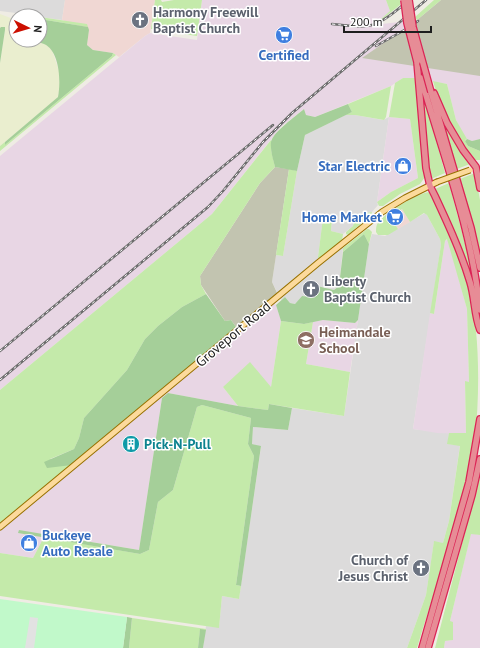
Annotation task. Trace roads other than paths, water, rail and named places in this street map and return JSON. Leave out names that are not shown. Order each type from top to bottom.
[{"type":"highway","points":[[404,0],[407,23],[417,62],[471,228],[480,268]]},
{"type":"highway","points":[[408,0],[411,21],[428,92],[467,235],[480,310]]},
{"type":"highway","points":[[428,92],[475,168],[480,188]]},
{"type":"highway","points":[[428,92],[426,168],[430,186],[436,196],[470,281],[480,330]]},
{"type":"highway","points":[[424,648],[469,482],[480,419]]},
{"type":"highway","points":[[432,648],[435,625],[472,495],[480,458]]},
{"type":"highway","points":[[424,648],[435,625]]},
{"type":"main road","name":"Groveport Road","points":[[0,527],[392,205],[437,182],[475,168]]},
{"type":"railway","points":[[0,380],[208,207],[263,142],[292,113],[426,0]]},
{"type":"railway","points":[[332,24],[363,26],[378,23],[403,5]]},
{"type":"railway","points":[[376,46],[418,21]]},
{"type":"railway","points":[[0,351],[273,125]]},
{"type":"place","name":"Harmony Freewill Baptist Church","points":[[140,20]]},
{"type":"place","name":"Certified","points":[[284,35]]},
{"type":"place","name":"Star Electric","points":[[403,166]]},
{"type":"place","name":"Home Market","points":[[395,217]]},
{"type":"place","name":"Liberty Baptist Church","points":[[311,289]]},
{"type":"place","name":"Heimandale School","points":[[306,340]]},
{"type":"place","name":"Pick-N-Pull","points":[[131,444]]},
{"type":"place","name":"Buckeye Auto Resale","points":[[29,543]]},
{"type":"place","name":"Church of Jesus Christ","points":[[421,568]]}]
